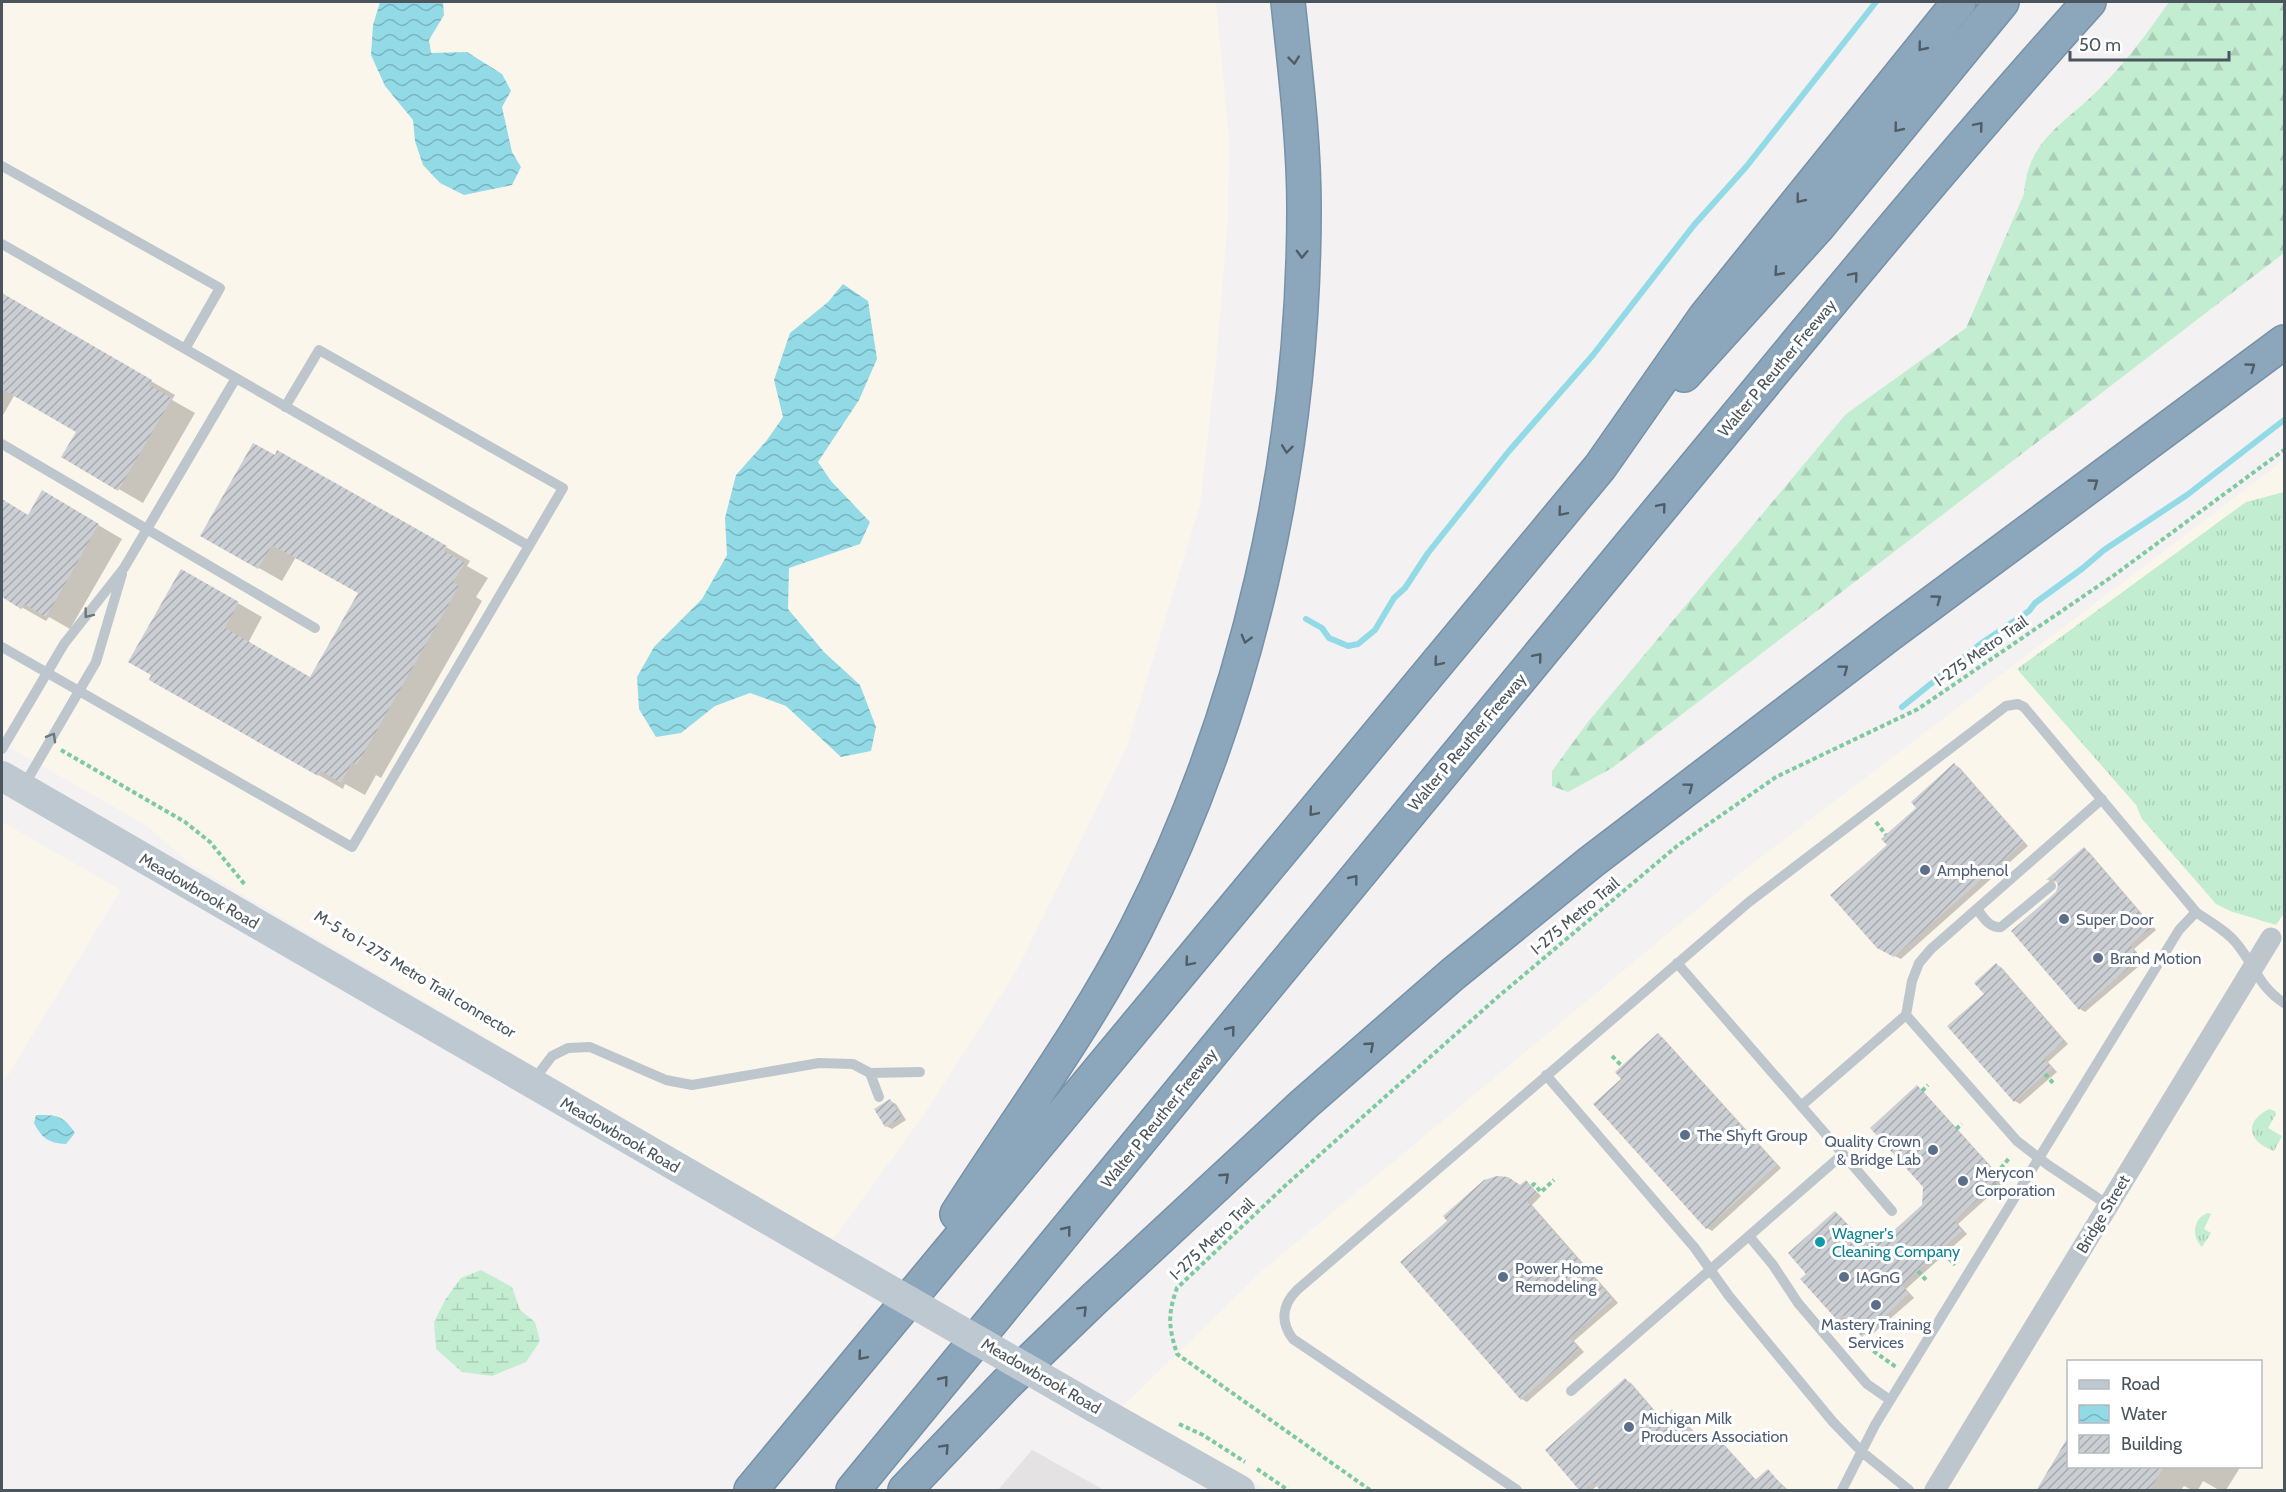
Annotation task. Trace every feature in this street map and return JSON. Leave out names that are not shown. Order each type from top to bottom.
[{"type":"highway","points":[[900,1311],[951,1223],[1082,1022],[1136,929],[1190,807],[1231,694],[1261,583],[1285,464],[1299,337],[1304,207],[1298,102],[1288,2]]},
{"type":"highway","points":[[1600,467],[1705,317],[1959,2]]},
{"type":"highway","points":[[751,1491],[1600,467],[1817,228],[2002,2]]},
{"type":"highway","name":"Walter P Reuther Freeway","points":[[853,1491],[1446,766],[1882,242],[2019,80],[2089,2]]},
{"type":"highway","points":[[905,1491],[1006,1384],[1094,1299],[1304,1104],[1453,974],[1591,862],[1880,641],[2284,342]]},
{"type":"street","name":"Meadowbrook Road","points":[[12,782],[531,1084],[1240,1491]]},
{"type":"street","name":"Bridge Street","points":[[1935,1491],[2271,938]]},
{"type":"lane","points":[[2,166],[220,288],[185,349]]},
{"type":"lane","points":[[2,244],[529,546]]},
{"type":"lane","points":[[2,647],[352,847],[563,488],[318,350],[285,407]]},
{"type":"lane","points":[[2,749],[64,644],[124,568],[236,378]]},
{"type":"lane","points":[[2,444],[315,628]]},
{"type":"lane","points":[[12,782],[49,743],[96,662],[124,568]]},
{"type":"lane","points":[[1517,1491],[1293,1339],[1285,1326],[1286,1304],[1297,1290],[1749,902],[2006,706],[2012,703],[2024,707],[2196,912],[2230,936],[2271,994],[2284,1003]]},
{"type":"lane","points":[[1801,1106],[1906,1015],[1912,981],[1919,963],[1931,948],[2102,799]]},
{"type":"lane","points":[[1977,909],[1990,925],[1995,928],[2001,927],[2051,886]]},
{"type":"lane","points":[[1842,1491],[1890,1400],[2179,930],[2196,912]]},
{"type":"lane","points":[[1677,963],[1892,1211]]},
{"type":"lane","points":[[1906,1015],[2017,1141],[2109,1205]]},
{"type":"lane","points":[[531,1084],[552,1056],[568,1048],[590,1047],[666,1080],[692,1085],[819,1063],[853,1064],[870,1073],[920,1072]]},
{"type":"lane","points":[[870,1073],[879,1097]]},
{"type":"lane","points":[[1546,1076],[1694,1246],[1728,1296],[1833,1422],[1862,1452],[1909,1491]]},
{"type":"lane","points":[[1571,1391],[1843,1154]]},
{"type":"lane","points":[[1749,1236],[1773,1265],[1798,1303],[1867,1384],[1890,1400]]},
{"type":"path","name":"I-275 Metro Trail","points":[[1370,1491],[1177,1354],[1169,1329],[1170,1307],[1177,1288],[1288,1183],[1500,995],[1677,846],[1776,777],[1918,710],[2113,576],[2284,450]]},
{"type":"path","points":[[49,743],[185,822],[210,842],[231,865],[243,884],[253,892]]},
{"type":"path","points":[[1875,822],[1886,834]]},
{"type":"path","points":[[1612,1056],[1622,1066]]},
{"type":"path","points":[[2045,1074],[2054,1084]]},
{"type":"path","points":[[1922,1091],[1929,1085]]},
{"type":"path","points":[[1956,1129],[1962,1124]]},
{"type":"path","points":[[1996,1174],[2010,1157]]},
{"type":"path","points":[[1532,1186],[1534,1184],[1541,1192],[1554,1180]]},
{"type":"path","points":[[1994,1185],[2002,1194]]},
{"type":"path","points":[[1943,1247],[1946,1251],[1941,1253],[1949,1257],[1958,1268]]},
{"type":"path","points":[[1918,1271],[1926,1281]]},
{"type":"path","points":[[1855,1338],[1896,1367]]},
{"type":"shaded area","points":[[2,2],[1216,2],[1229,138],[1228,218],[1216,364],[1200,505],[1125,751],[1017,970],[925,1113],[832,1241],[190,864],[147,826],[2,743]]},
{"type":"shaded area","points":[[2284,460],[2284,1490],[1268,1490],[1121,1408],[1263,1270],[1748,867]]},
{"type":"shaded area","points":[[2,822],[121,890],[2,1085]]},
{"type":"shaded area","points":[[1032,1450],[1104,1490],[998,1490]]},
{"type":"green space","points":[[2169,2],[2284,2],[2284,253],[1612,768],[1568,792],[1552,786],[1552,771],[1588,722],[1846,414],[1966,328],[2024,194],[2027,174],[2033,158],[2052,132],[2112,75],[2138,45]]},
{"type":"green space","points":[[2284,492],[2284,913],[2276,925],[2230,911],[2216,904],[2142,819],[2136,805],[2017,669],[2246,502]]},
{"type":"green space","points":[[2269,1109],[2275,1111],[2276,1114],[2268,1128],[2282,1136],[2274,1151],[2259,1142],[2252,1132],[2255,1120]]},
{"type":"green space","points":[[2208,1213],[2211,1214],[2204,1229],[2211,1233],[2202,1247],[2196,1238],[2195,1228],[2199,1219]]},
{"type":"green space","points":[[481,1270],[512,1287],[520,1310],[535,1322],[540,1341],[526,1362],[492,1376],[462,1372],[436,1349],[434,1322],[445,1300],[461,1278]]},
{"type":"water","points":[[380,2],[443,2],[444,15],[429,40],[431,53],[467,52],[502,74],[511,91],[502,107],[512,152],[521,167],[512,185],[464,195],[440,183],[423,165],[415,141],[413,120],[385,86],[371,55],[373,25]]},
{"type":"water","points":[[843,284],[868,301],[877,359],[859,400],[818,462],[831,481],[870,522],[860,544],[789,568],[788,609],[824,652],[860,685],[876,727],[871,751],[841,757],[786,706],[750,693],[715,706],[681,733],[656,737],[639,709],[637,677],[654,647],[702,599],[727,555],[725,518],[736,475],[767,440],[783,417],[774,380],[790,333],[828,302]]},
{"type":"water","points":[[36,1115],[59,1117],[75,1133],[66,1144],[50,1141],[43,1136],[34,1123]]},
{"type":"building","points":[[2,293],[152,380],[149,385],[172,398],[118,491],[61,457],[76,432],[2,389]]},
{"type":"building","points":[[253,443],[275,455],[277,450],[447,546],[444,551],[465,563],[453,582],[459,586],[357,765],[352,762],[341,783],[321,771],[318,776],[149,680],[151,675],[128,662],[181,569],[239,602],[225,628],[310,677],[358,593],[272,545],[258,569],[200,536]]},
{"type":"building","points":[[42,490],[99,524],[46,617],[24,604],[21,609],[2,597],[2,499],[28,515]]},
{"type":"building","name":"Amphenol","points":[[1954,763],[2024,842],[1894,957],[1877,948],[1830,895],[1887,845],[1881,839],[1916,808],[1911,802]]},
{"type":"building","points":[[2084,847],[2152,927],[2130,945],[2140,958],[2079,1010],[2011,931],[2056,892],[2058,885],[2056,881],[2046,880]]},
{"type":"building","points":[[1996,963],[2064,1041],[2044,1058],[2052,1068],[2014,1102],[1947,1026],[1984,994],[1974,983]]},
{"type":"building","name":"The Shyft Group","points":[[1658,1033],[1777,1165],[1706,1229],[1593,1104],[1621,1079],[1615,1072]]},
{"type":"building","points":[[1917,1085],[2001,1178],[1954,1221],[1962,1231],[1902,1285],[1909,1294],[1862,1337],[1843,1315],[1837,1320],[1800,1279],[1806,1274],[1788,1253],[1835,1211],[1861,1240],[1882,1241],[1922,1205],[1923,1187],[1870,1128]]},
{"type":"building","points":[[890,1099],[902,1117],[885,1127],[874,1109]]},
{"type":"building","name":"Power Home Remodeling","points":[[1497,1176],[1508,1177],[1520,1185],[1526,1180],[1537,1193],[1527,1201],[1613,1300],[1569,1338],[1579,1349],[1521,1400],[1400,1262],[1447,1221],[1443,1216],[1484,1180]]},
{"type":"building","name":"Michigan Milk Producers Association","points":[[1625,1378],[1661,1419],[1672,1409],[1704,1445],[1715,1435],[1755,1480],[1768,1469],[1787,1491],[1601,1491],[1593,1482],[1580,1491],[1545,1450]]},
{"type":"building","points":[[2067,1439],[2067,1468],[2163,1468],[2149,1491],[2036,1491]]},
{"type":"waterway","points":[[1306,619],[1322,628],[1329,638],[1348,646],[1358,644],[1375,630],[1394,598],[1405,588],[1428,553],[1509,451],[1593,355],[1694,225],[1746,167],[1876,2]]},
{"type":"waterway","points":[[1902,707],[1979,645],[2029,611],[2035,603],[2104,550],[2187,495],[2284,420]]},
{"type":"place","name":"Amphenol","points":[[1925,870]]},
{"type":"place","name":"Super Door","points":[[2064,919]]},
{"type":"place","name":"Brand Motion","points":[[2098,958]]},
{"type":"place","name":"The Shyft Group","points":[[1685,1135]]},
{"type":"place","name":"Quality Crown & Bridge Lab","points":[[1933,1150]]},
{"type":"place","name":"Merycon Corporation","points":[[1963,1181]]},
{"type":"place","name":"Wagner's Cleaning Company","points":[[1820,1242]]},
{"type":"place","name":"Power Home Remodeling","points":[[1503,1277]]},
{"type":"place","name":"IAGnG","points":[[1844,1277]]},
{"type":"place","name":"Mastery Training Services","points":[[1876,1305]]},
{"type":"place","name":"Michigan Milk Producers Association","points":[[1629,1427]]}]
